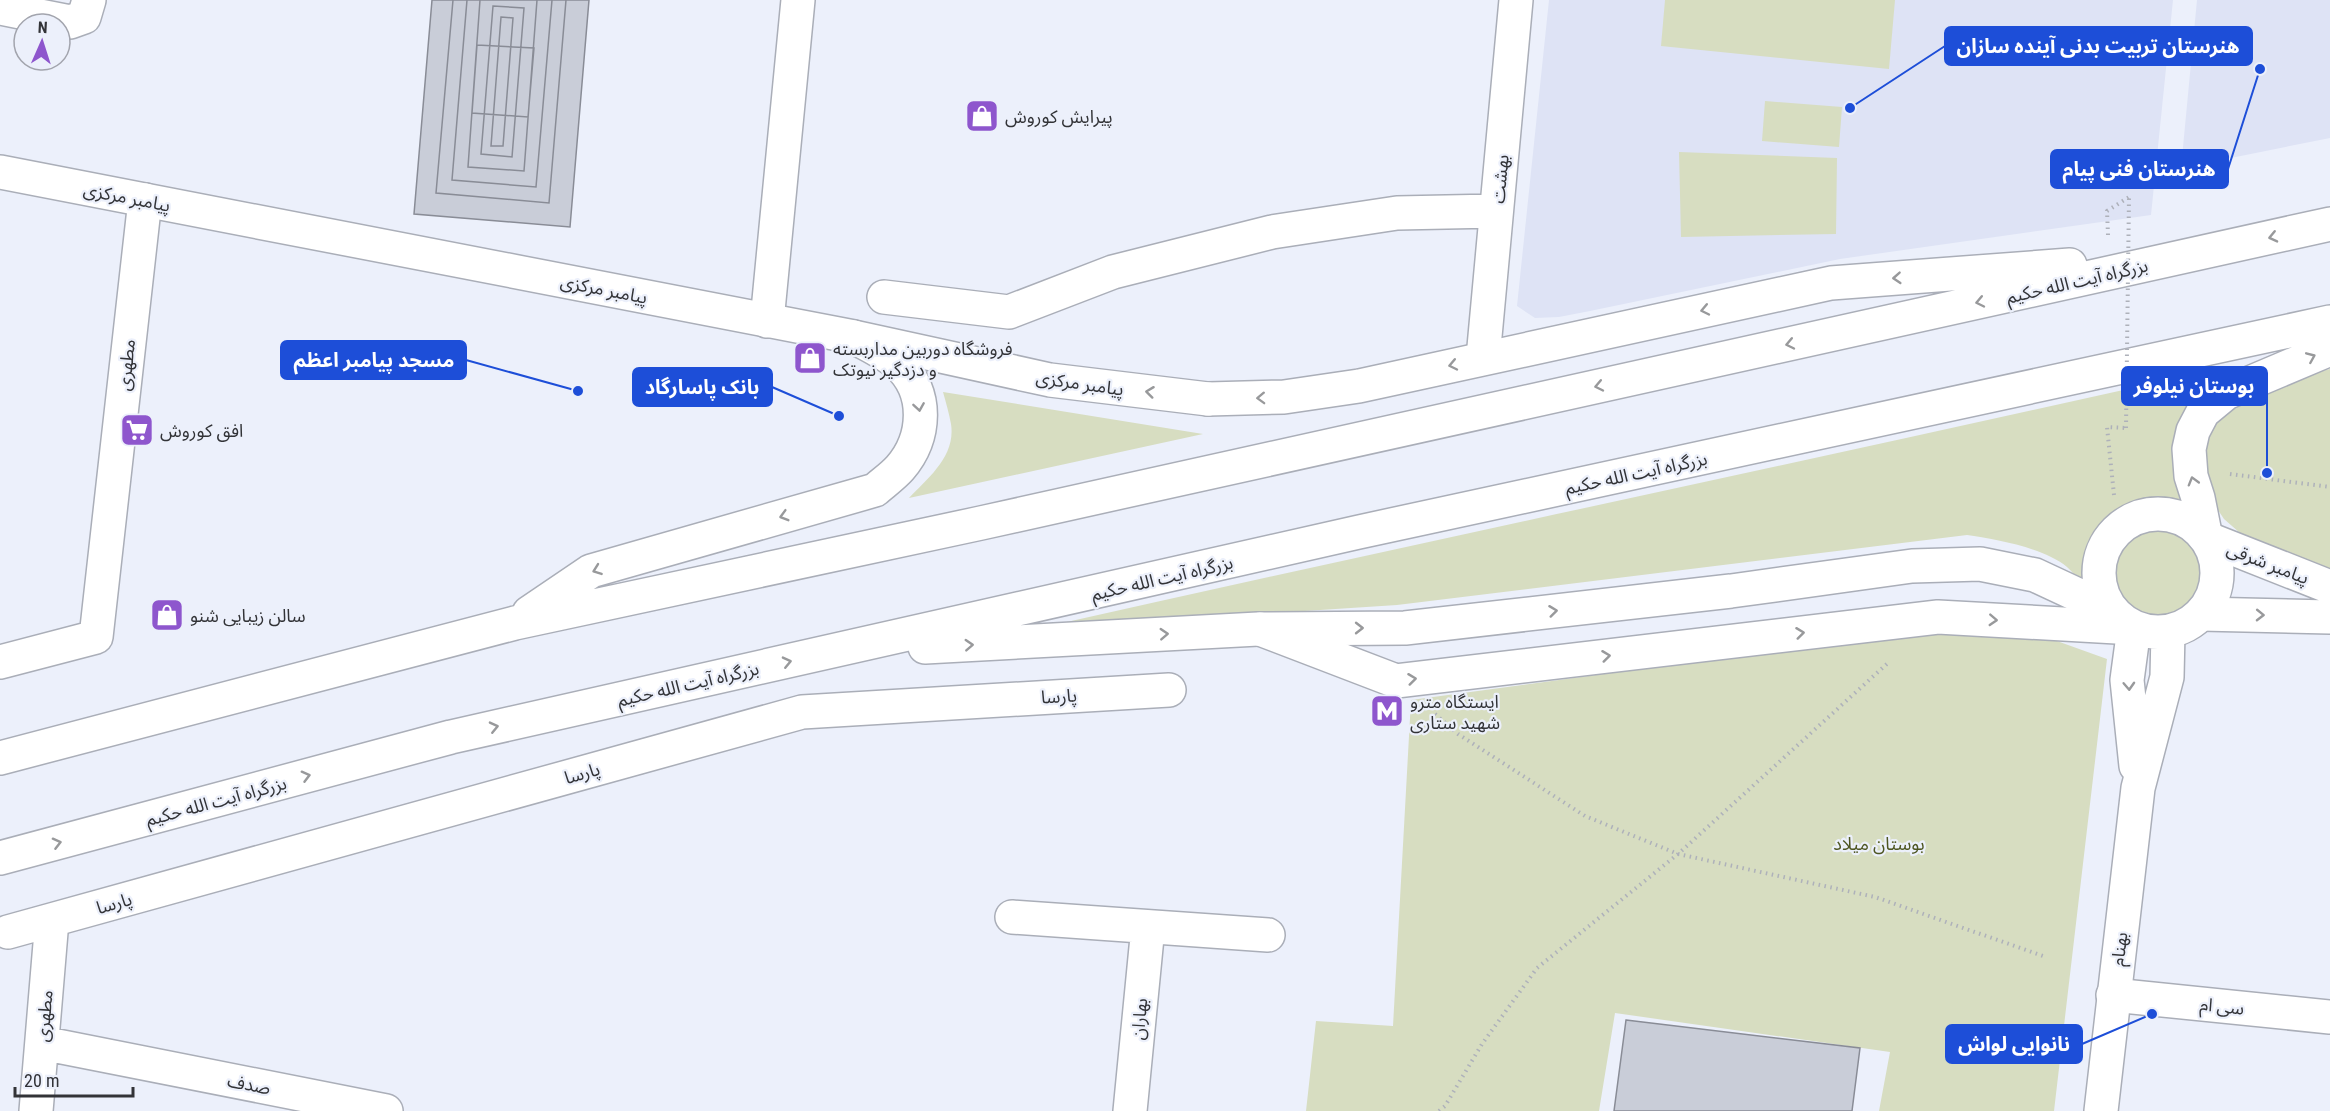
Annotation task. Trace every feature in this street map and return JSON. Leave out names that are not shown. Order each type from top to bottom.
[{"type":"main road","points":[[0,8],[70,22],[84,17],[89,0]]},
{"type":"main road","points":[[767,321],[798,0]]},
{"type":"main road","name":"بهشت","points":[[1484,358],[1516,0]]},
{"type":"main road","name":"پیامبر مرکزی","points":[[0,172],[854,337],[1050,380],[1208,399],[1284,397],[1348,387],[1832,283],[2186,257]]},
{"type":"main road","name":"مطهری","points":[[0,662],[96,637],[145,200]]},
{"type":"main road","points":[[884,297],[1009,312],[1113,272],[1272,232],[1397,213],[1497,211]]},
{"type":"main road","name":"بزرگراه آیت الله حکیم","points":[[0,758],[515,623],[1027,513],[2330,224]]},
{"type":"main road","name":"بزرگراه آیت الله حکیم","points":[[0,858],[451,737],[1359,532],[2330,322]]},
{"type":"main road","points":[[515,623],[591,572],[875,490],[900,468],[918,439],[922,411],[916,388],[898,364],[854,337]]},
{"type":"main road","points":[[827,653],[1258,629],[1405,628],[1731,591],[1912,566],[1980,564],[2035,575],[2151,632],[2169,632],[2186,626],[2202,614],[2212,597],[2217,577],[2215,556],[2206,538],[2199,498],[2191,476],[2189,449],[2193,431],[2203,411],[2226,393],[2330,349]]},
{"type":"main road","points":[[2122,619],[2102,595],[2098,578],[2099,561],[2105,545],[2115,531],[2129,521],[2145,515],[2162,514],[2179,518],[2194,526],[2206,538]]},
{"type":"main road","name":"پیامبر شرقی","points":[[2206,538],[2330,587]]},
{"type":"main road","points":[[2202,614],[2330,617]]},
{"type":"main road","points":[[1258,629],[1396,681],[1938,616],[2122,619]]},
{"type":"main road","name":"بهنام","points":[[2122,619],[2138,788]]},
{"type":"main road","name":"بهنام","points":[[2101,1111],[2138,788],[2167,677],[2169,632]]},
{"type":"main road","name":"پارسا","points":[[8,932],[802,712],[1169,690]]},
{"type":"main road","points":[[1012,917],[1268,935]]},
{"type":"main road","name":"مطهری","points":[[36,1111],[52,920]]},
{"type":"main road","name":"بهاران","points":[[1130,1111],[1148,927]]},
{"type":"main road","name":"سی ام","points":[[2113,995],[2330,1017]]},
{"type":"main road","name":"صدف","points":[[42,1043],[386,1111]]},
{"type":"path","points":[[2107,211],[2129,197],[2126,428],[2107,427],[2114,495]]},
{"type":"path","points":[[2228,473],[2330,487]]},
{"type":"path","points":[[1439,1111],[1445,1106],[1482,1044],[1537,968],[1678,854],[1895,656]]},
{"type":"path","points":[[1396,681],[1458,734],[1585,816],[1678,854],[1875,897],[2046,957]]},
{"type":"shaded area","points":[[1549,0],[2173,0],[2151,215],[1840,259],[1559,317],[1535,318],[1517,306]]},
{"type":"shaded area","points":[[2197,0],[2330,0],[2330,138],[2181,168]]},
{"type":"green space","points":[[1665,0],[1895,0],[1889,69],[1661,46]]},
{"type":"green space","points":[[1765,101],[1842,107],[1839,147],[1762,141]]},
{"type":"green space","points":[[1679,152],[1837,158],[1836,234],[1681,237]]},
{"type":"green space","points":[[2226,367],[2192,400],[2182,414],[2177,428],[2177,460],[2189,506],[2165,500],[2152,501],[2128,508],[2106,521],[2090,538],[2086,548],[2083,562],[2083,585],[2058,560],[2005,542],[1967,535],[1397,605],[1040,628],[1930,433]]},
{"type":"green space","points":[[2330,369],[2330,570],[2240,533],[2224,519],[2214,504],[2202,461],[2207,437],[2217,415],[2243,391]]},
{"type":"green space","points":[[943,392],[1203,434],[909,498],[939,466],[949,446],[951,424]]},
{"type":"green space","points":[[2157,525],[2185,533],[2199,547],[2207,575],[2199,603],[2185,617],[2157,625],[2129,617],[2115,603],[2107,575],[2115,547],[2129,533]]},
{"type":"green space","name":"بوستان میلاد","points":[[1936,631],[2043,636],[2107,659],[2054,1111],[1879,1111],[1890,1052],[1615,1013],[1599,1111],[1306,1111],[1316,1021],[1393,1026],[1411,700],[1846,641]]},
{"type":"building","points":[[432,0],[589,0],[570,227],[414,214]]},
{"type":"building","points":[[453,0],[566,0],[549,203],[436,193]]},
{"type":"building","points":[[467,0],[552,0],[536,187],[452,180]]},
{"type":"building","points":[[480,0],[537,0],[524,171],[468,167]]},
{"type":"building","points":[[493,6],[524,8],[512,157],[481,154]]},
{"type":"building","points":[[501,17],[513,18],[503,146],[491,146]]},
{"type":"building","points":[[477,45],[534,48],[528,117],[472,113]]},
{"type":"building","points":[[1626,1020],[1860,1048],[1852,1111],[1614,1111]]},
{"type":"place","name":"هنرستان فنی پیام","points":[[2260,69]]},
{"type":"place","name":"هنرستان تربیت بدنی آینده سازان","points":[[1850,108]]},
{"type":"place","name":"پیرایش کوروش","points":[[982,116]]},
{"type":"place","name":"فروشگاه دوربین مداربسته و دزدگیر نیوتک‌","points":[[810,358]]},
{"type":"place","name":"مسجد پیامبر اعظم","points":[[578,391]]},
{"type":"place","name":"بانک پاسارگاد","points":[[839,416]]},
{"type":"place","name":"افق کوروش","points":[[137,430]]},
{"type":"place","name":"بوستان نیلوفر","points":[[2267,473]]},
{"type":"place","name":"سالن زیبایی شنو","points":[[167,615]]},
{"type":"place","name":"ایستگاه مترو شهید ستاری","points":[[1387,711]]},
{"type":"place","name":"نانوایی لواش","points":[[2152,1014]]}]
